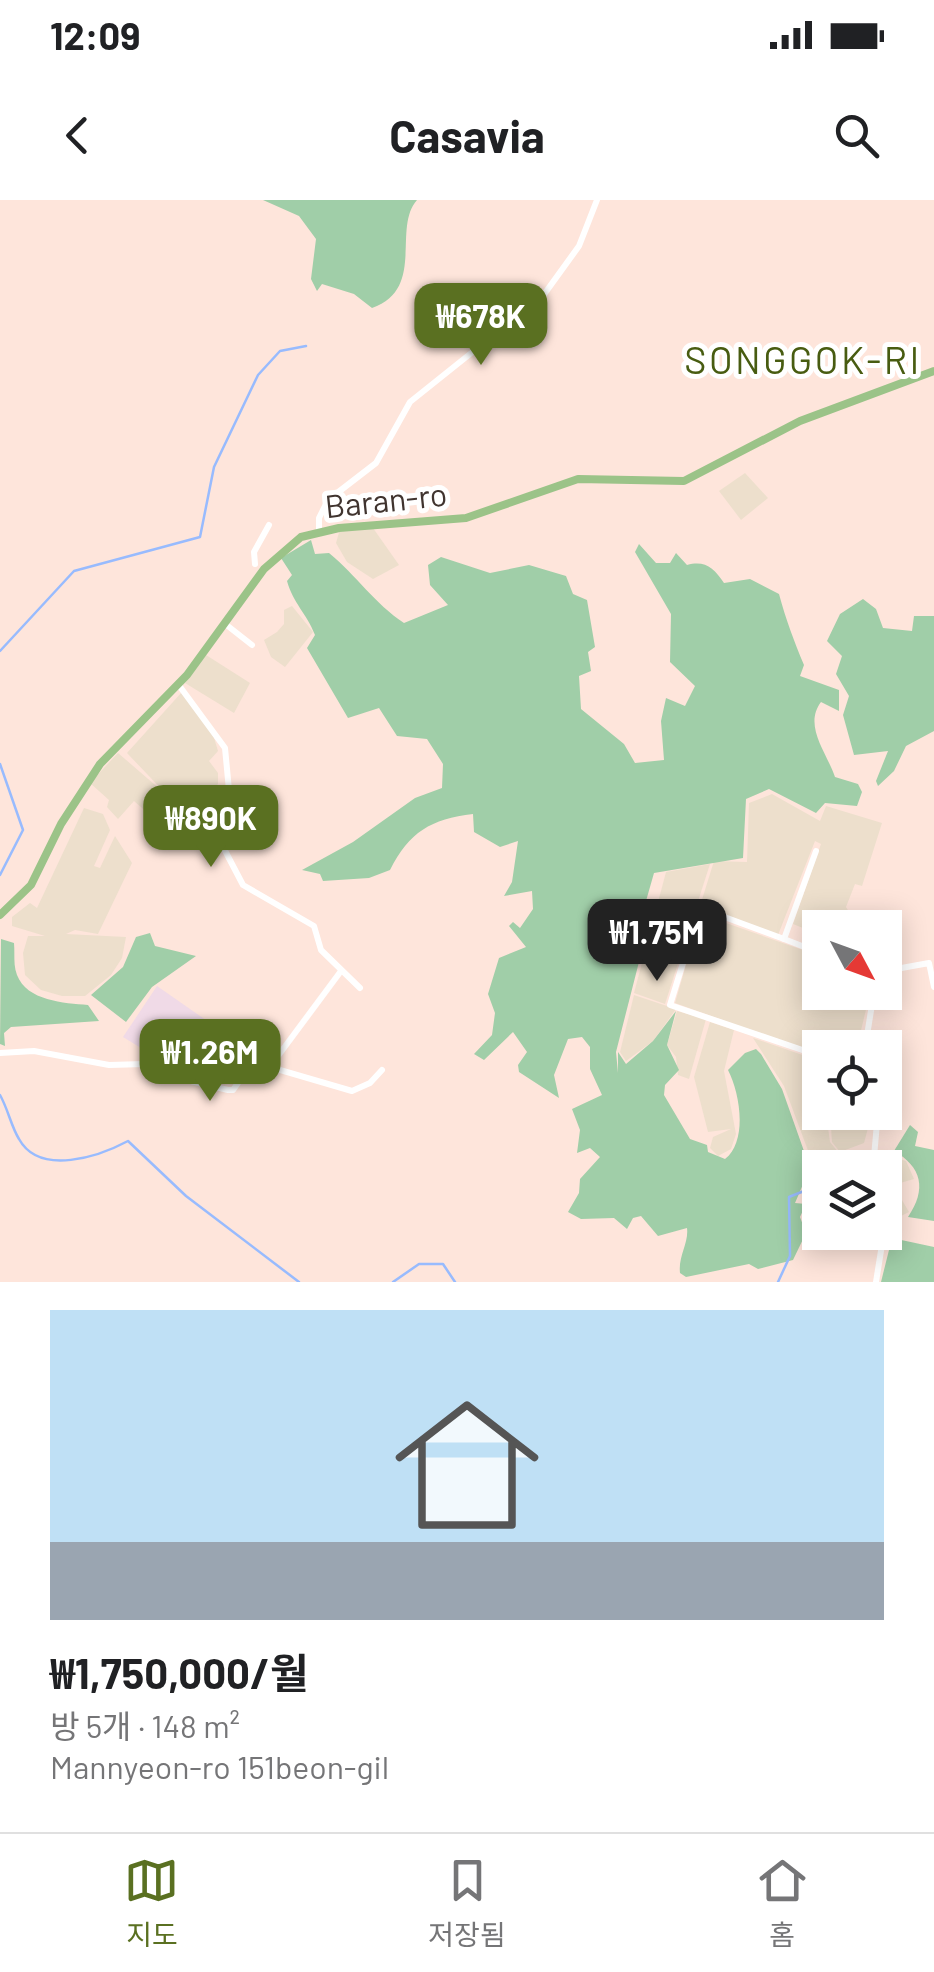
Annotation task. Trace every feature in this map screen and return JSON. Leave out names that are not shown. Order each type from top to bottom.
[{"type":"main road","name":"Baran-ro","points":[[0,915],[31,885],[61,824],[100,764],[178,684],[266,567],[301,537],[466,518],[578,479],[684,480],[800,422],[934,371]]},
{"type":"street","points":[[320,533],[319,518],[328,500],[376,463],[410,402],[475,350],[528,318],[579,246],[597,200]]},
{"type":"street","points":[[255,564],[254,552],[269,526]]},
{"type":"street","points":[[224,624],[252,645]]},
{"type":"street","points":[[178,684],[225,748],[229,790],[239,806],[239,817],[221,844],[227,862],[243,885],[314,926],[321,950],[360,988]]},
{"type":"street","points":[[784,939],[816,851]]},
{"type":"street","points":[[802,946],[700,908],[670,1005],[802,1050]]},
{"type":"street","points":[[902,968],[928,963],[934,987]]},
{"type":"street","points":[[271,1065],[342,971]]},
{"type":"street","points":[[0,1053],[34,1051],[109,1065],[145,1064],[170,1076],[228,1090],[253,1062],[352,1090],[370,1083],[382,1070]]},
{"type":"street","points":[[876,1282],[881,1250]]},
{"type":"shaded area","points":[[745,473],[768,498],[741,520],[719,491]]},
{"type":"shaded area","points":[[373,528],[399,565],[373,579],[347,562],[336,543],[340,529]]},
{"type":"shaded area","points":[[292,606],[313,632],[285,667],[271,657],[264,640],[284,624],[284,610]]},
{"type":"shaded area","points":[[206,655],[250,683],[234,713],[185,683]]},
{"type":"shaded area","points":[[182,692],[212,731],[218,751],[209,761],[218,773],[218,784],[210,792],[149,814],[134,801],[118,819],[107,807],[109,800],[90,783],[118,753],[169,797],[127,753]]},
{"type":"shaded area","points":[[772,794],[820,821],[826,806],[882,823],[862,886],[855,884],[848,910],[802,910],[802,928],[793,924],[821,844],[815,841],[778,935],[700,906],[714,861],[747,862],[749,803]]},
{"type":"shaded area","points":[[84,808],[103,814],[110,830],[94,866],[100,868],[115,836],[132,863],[98,934],[75,930],[66,934],[126,937],[122,958],[111,975],[85,996],[62,996],[41,990],[25,975],[23,953],[28,936],[45,936],[12,926],[12,917],[30,903],[37,908]]},
{"type":"shaded area","points":[[710,864],[665,1004],[634,993],[666,872]]},
{"type":"shaded area","points":[[706,916],[802,950],[802,1010],[866,1010],[861,1030],[802,1030],[802,1049],[675,1003],[699,920]]},
{"type":"shaded area","points":[[157,986],[223,1032],[211,1047],[199,1047],[180,1072],[123,1037]]},
{"type":"shaded area","points":[[634,995],[676,1009],[653,1041],[626,1061],[620,1052]]},
{"type":"shaded area","points":[[677,1011],[706,1019],[689,1079],[678,1075],[676,1057],[667,1045]]},
{"type":"shaded area","points":[[710,1022],[734,1030],[724,1071],[736,1134],[731,1149],[718,1156],[710,1148],[713,1137],[731,1129],[708,1132],[694,1077]]},
{"type":"shaded area","points":[[753,1038],[802,1055],[802,1130],[828,1130],[830,1142],[837,1150],[808,1150],[784,1086]]},
{"type":"shaded area","points":[[831,1130],[867,1130],[864,1143],[845,1150],[838,1150],[832,1142]]},
{"type":"shaded area","points":[[902,1160],[906,1161],[914,1179],[902,1182]]},
{"type":"green space","points":[[263,200],[417,200],[410,212],[398,287],[388,299],[372,308],[354,294],[322,284],[317,291],[311,279],[316,239],[299,216]]},
{"type":"green space","points":[[311,540],[315,554],[329,553],[404,623],[448,605],[430,585],[428,565],[441,557],[490,573],[529,565],[566,576],[573,594],[587,600],[595,647],[588,652],[591,671],[579,676],[581,709],[624,744],[635,763],[664,760],[661,721],[666,698],[685,706],[695,686],[670,662],[671,614],[635,552],[639,544],[656,563],[670,563],[676,553],[687,565],[708,566],[724,583],[750,579],[779,594],[804,665],[800,676],[839,690],[839,711],[821,702],[816,711],[818,740],[835,777],[858,784],[862,792],[857,806],[825,803],[816,813],[769,789],[746,799],[743,858],[654,873],[642,915],[641,954],[616,1052],[618,1073],[618,1052],[626,1064],[653,1041],[676,1011],[667,1045],[679,1070],[665,1085],[664,1095],[690,1139],[707,1145],[708,1152],[725,1159],[737,1141],[740,1116],[728,1070],[745,1053],[756,1049],[761,1054],[782,1089],[804,1150],[802,1187],[795,1203],[802,1204],[802,1241],[793,1260],[758,1269],[749,1264],[686,1277],[680,1273],[680,1267],[687,1228],[658,1236],[641,1216],[633,1218],[627,1229],[614,1218],[581,1219],[568,1212],[579,1193],[580,1179],[600,1157],[590,1148],[577,1153],[580,1130],[572,1109],[602,1095],[590,1069],[590,1047],[582,1037],[568,1039],[554,1075],[559,1098],[519,1072],[518,1065],[527,1052],[513,1032],[484,1060],[474,1054],[492,1035],[495,1013],[488,994],[499,958],[526,947],[509,926],[513,922],[520,928],[533,909],[532,891],[504,896],[512,882],[518,841],[500,847],[474,832],[473,814],[423,830],[405,846],[390,870],[369,878],[323,881],[320,874],[302,870],[353,842],[415,798],[442,788],[443,764],[427,739],[397,736],[379,708],[348,718],[307,648],[315,635],[290,589],[287,581],[292,575],[281,558]]},
{"type":"green space","points":[[863,599],[876,609],[883,628],[912,631],[914,616],[934,616],[934,731],[906,746],[894,771],[878,786],[876,781],[888,751],[854,755],[843,715],[849,696],[836,674],[842,656],[827,641],[840,614]]},
{"type":"green space","points":[[150,933],[155,946],[196,956],[152,987],[126,1022],[91,995],[123,967],[136,937]]},
{"type":"green space","points":[[1,939],[14,943],[16,971],[29,990],[47,999],[88,1005],[99,1021],[11,1027],[4,1033],[5,1046],[0,1044]]},
{"type":"green space","points":[[910,1125],[918,1132],[915,1146],[934,1150],[934,1221],[908,1217],[918,1197],[919,1180],[902,1156],[902,1150],[895,1150]]},
{"type":"green space","points":[[902,1240],[934,1247],[934,1282],[881,1282],[889,1250],[902,1250]]},
{"type":"waterway","points":[[0,651],[74,571],[200,537],[214,467],[258,375],[280,351],[306,346]]},
{"type":"waterway","points":[[0,764],[23,830],[0,875]]},
{"type":"waterway","points":[[0,1095],[16,1134],[29,1151],[41,1157],[71,1160],[128,1141],[186,1196],[299,1282]]},
{"type":"waterway","points":[[778,1282],[790,1256],[789,1197],[802,1192]]},
{"type":"waterway","points":[[393,1282],[419,1264],[443,1264],[455,1282]]},
{"type":"district","name":"SONGGOK-RI","points":[[803,361]]}]
